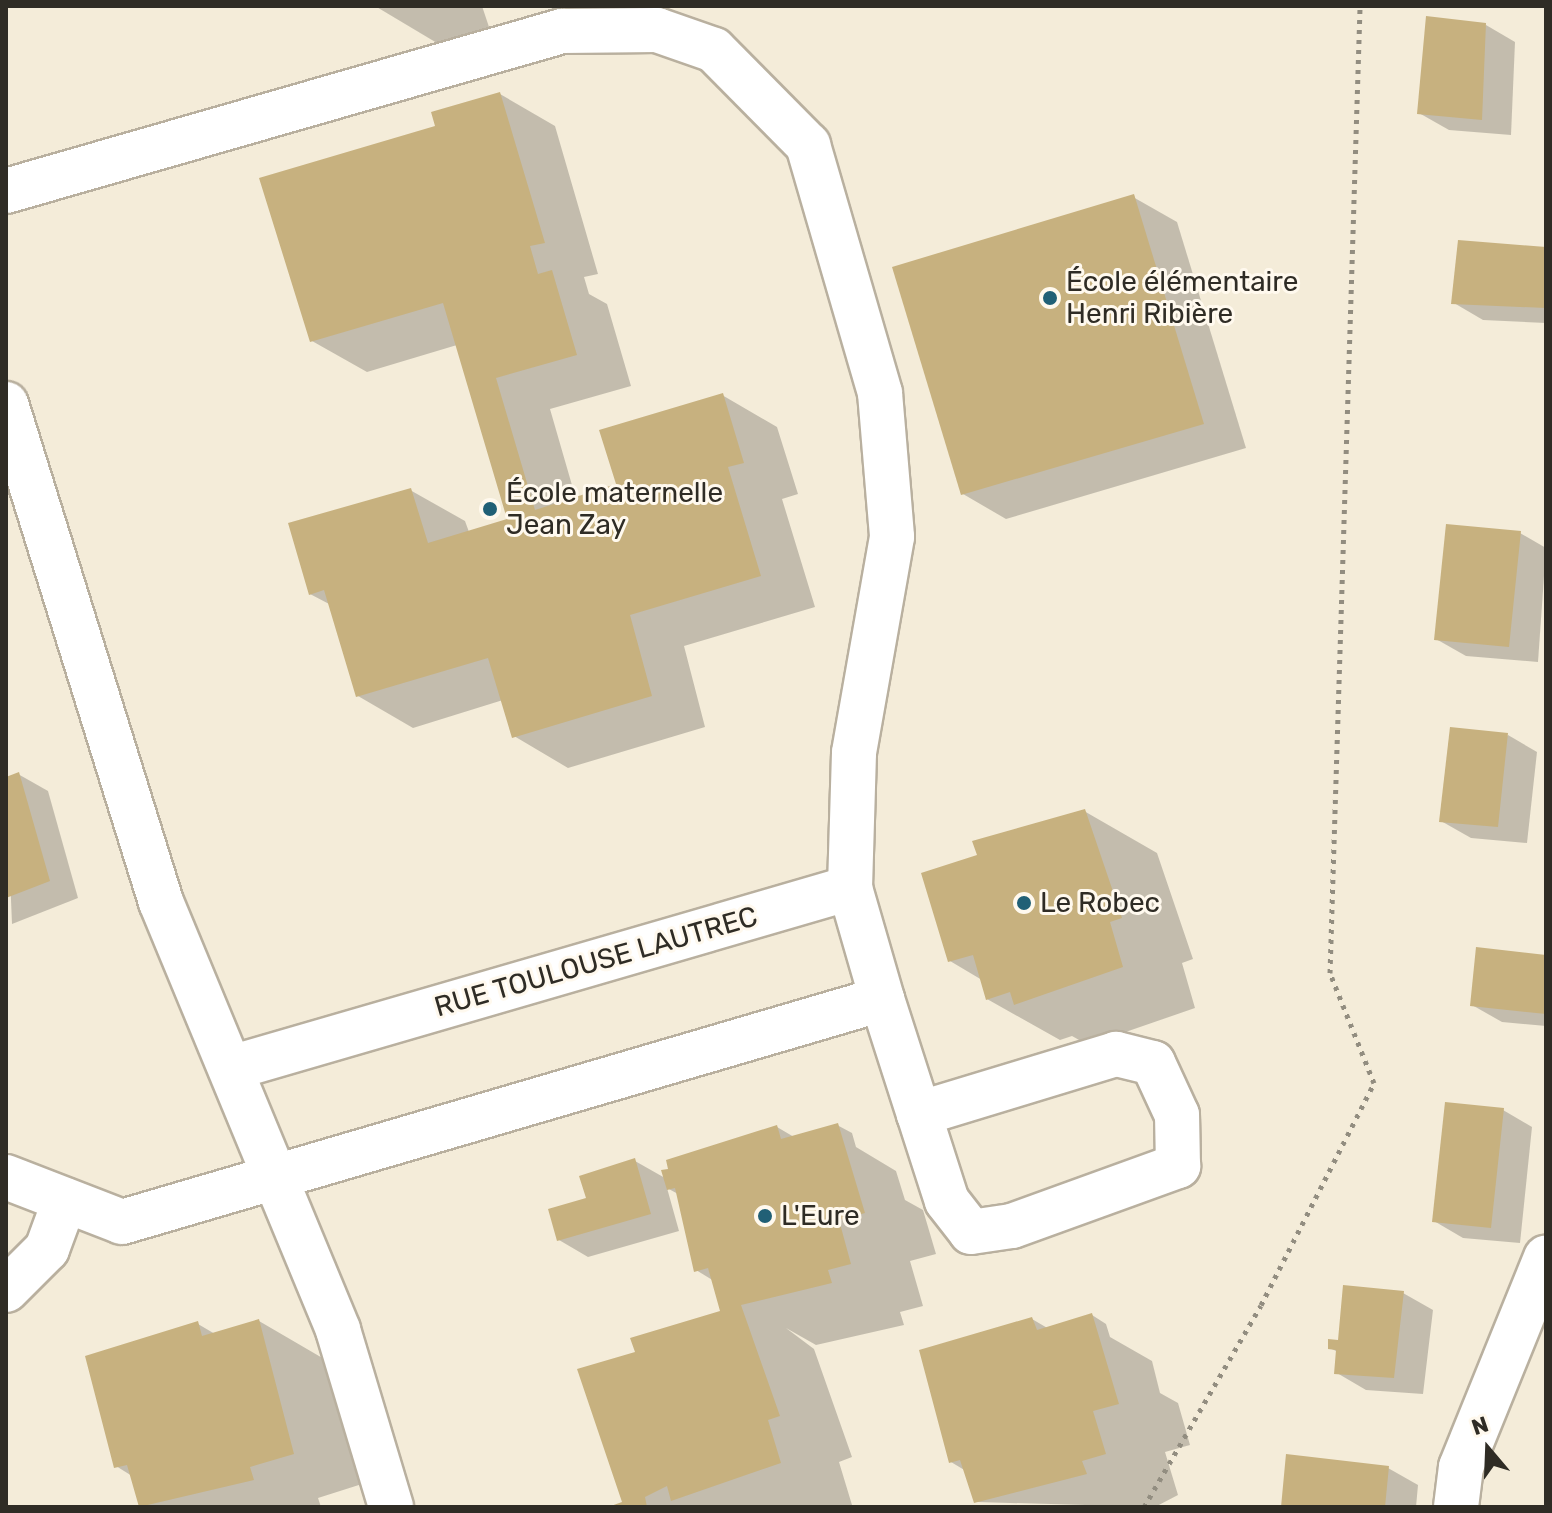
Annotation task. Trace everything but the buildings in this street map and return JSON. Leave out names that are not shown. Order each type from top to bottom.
[{"type":"street","points":[[6,191],[562,31],[657,30],[714,50],[808,145],[880,393],[892,537],[854,753],[850,888],[882,999],[919,1114],[947,1201],[971,1232],[1012,1226],[1178,1166],[1177,1115],[1153,1063],[1116,1054],[919,1114]]},
{"type":"street","points":[[6,404],[161,902],[338,1330],[391,1507]]},
{"type":"street","name":"RUE TOULOUSE LAUTREC","points":[[231,1068],[850,888]]},
{"type":"street","points":[[6,1177],[122,1222],[882,999]]},
{"type":"street","points":[[6,1290],[47,1249],[65,1200]]},
{"type":"street","points":[[1456,1507],[1461,1467],[1546,1258]]},
{"type":"path","points":[[1144,1507],[1261,1305],[1374,1083],[1330,973],[1360,6]]},
{"type":"place","name":"École élémentaire Henri Ribière","points":[[1050,298]]},
{"type":"place","name":"École maternelle Jean Zay","points":[[490,509]]},
{"type":"place","name":"Le Robec","points":[[1024,903]]},
{"type":"place","name":"L'Eure","points":[[765,1216]]}]
